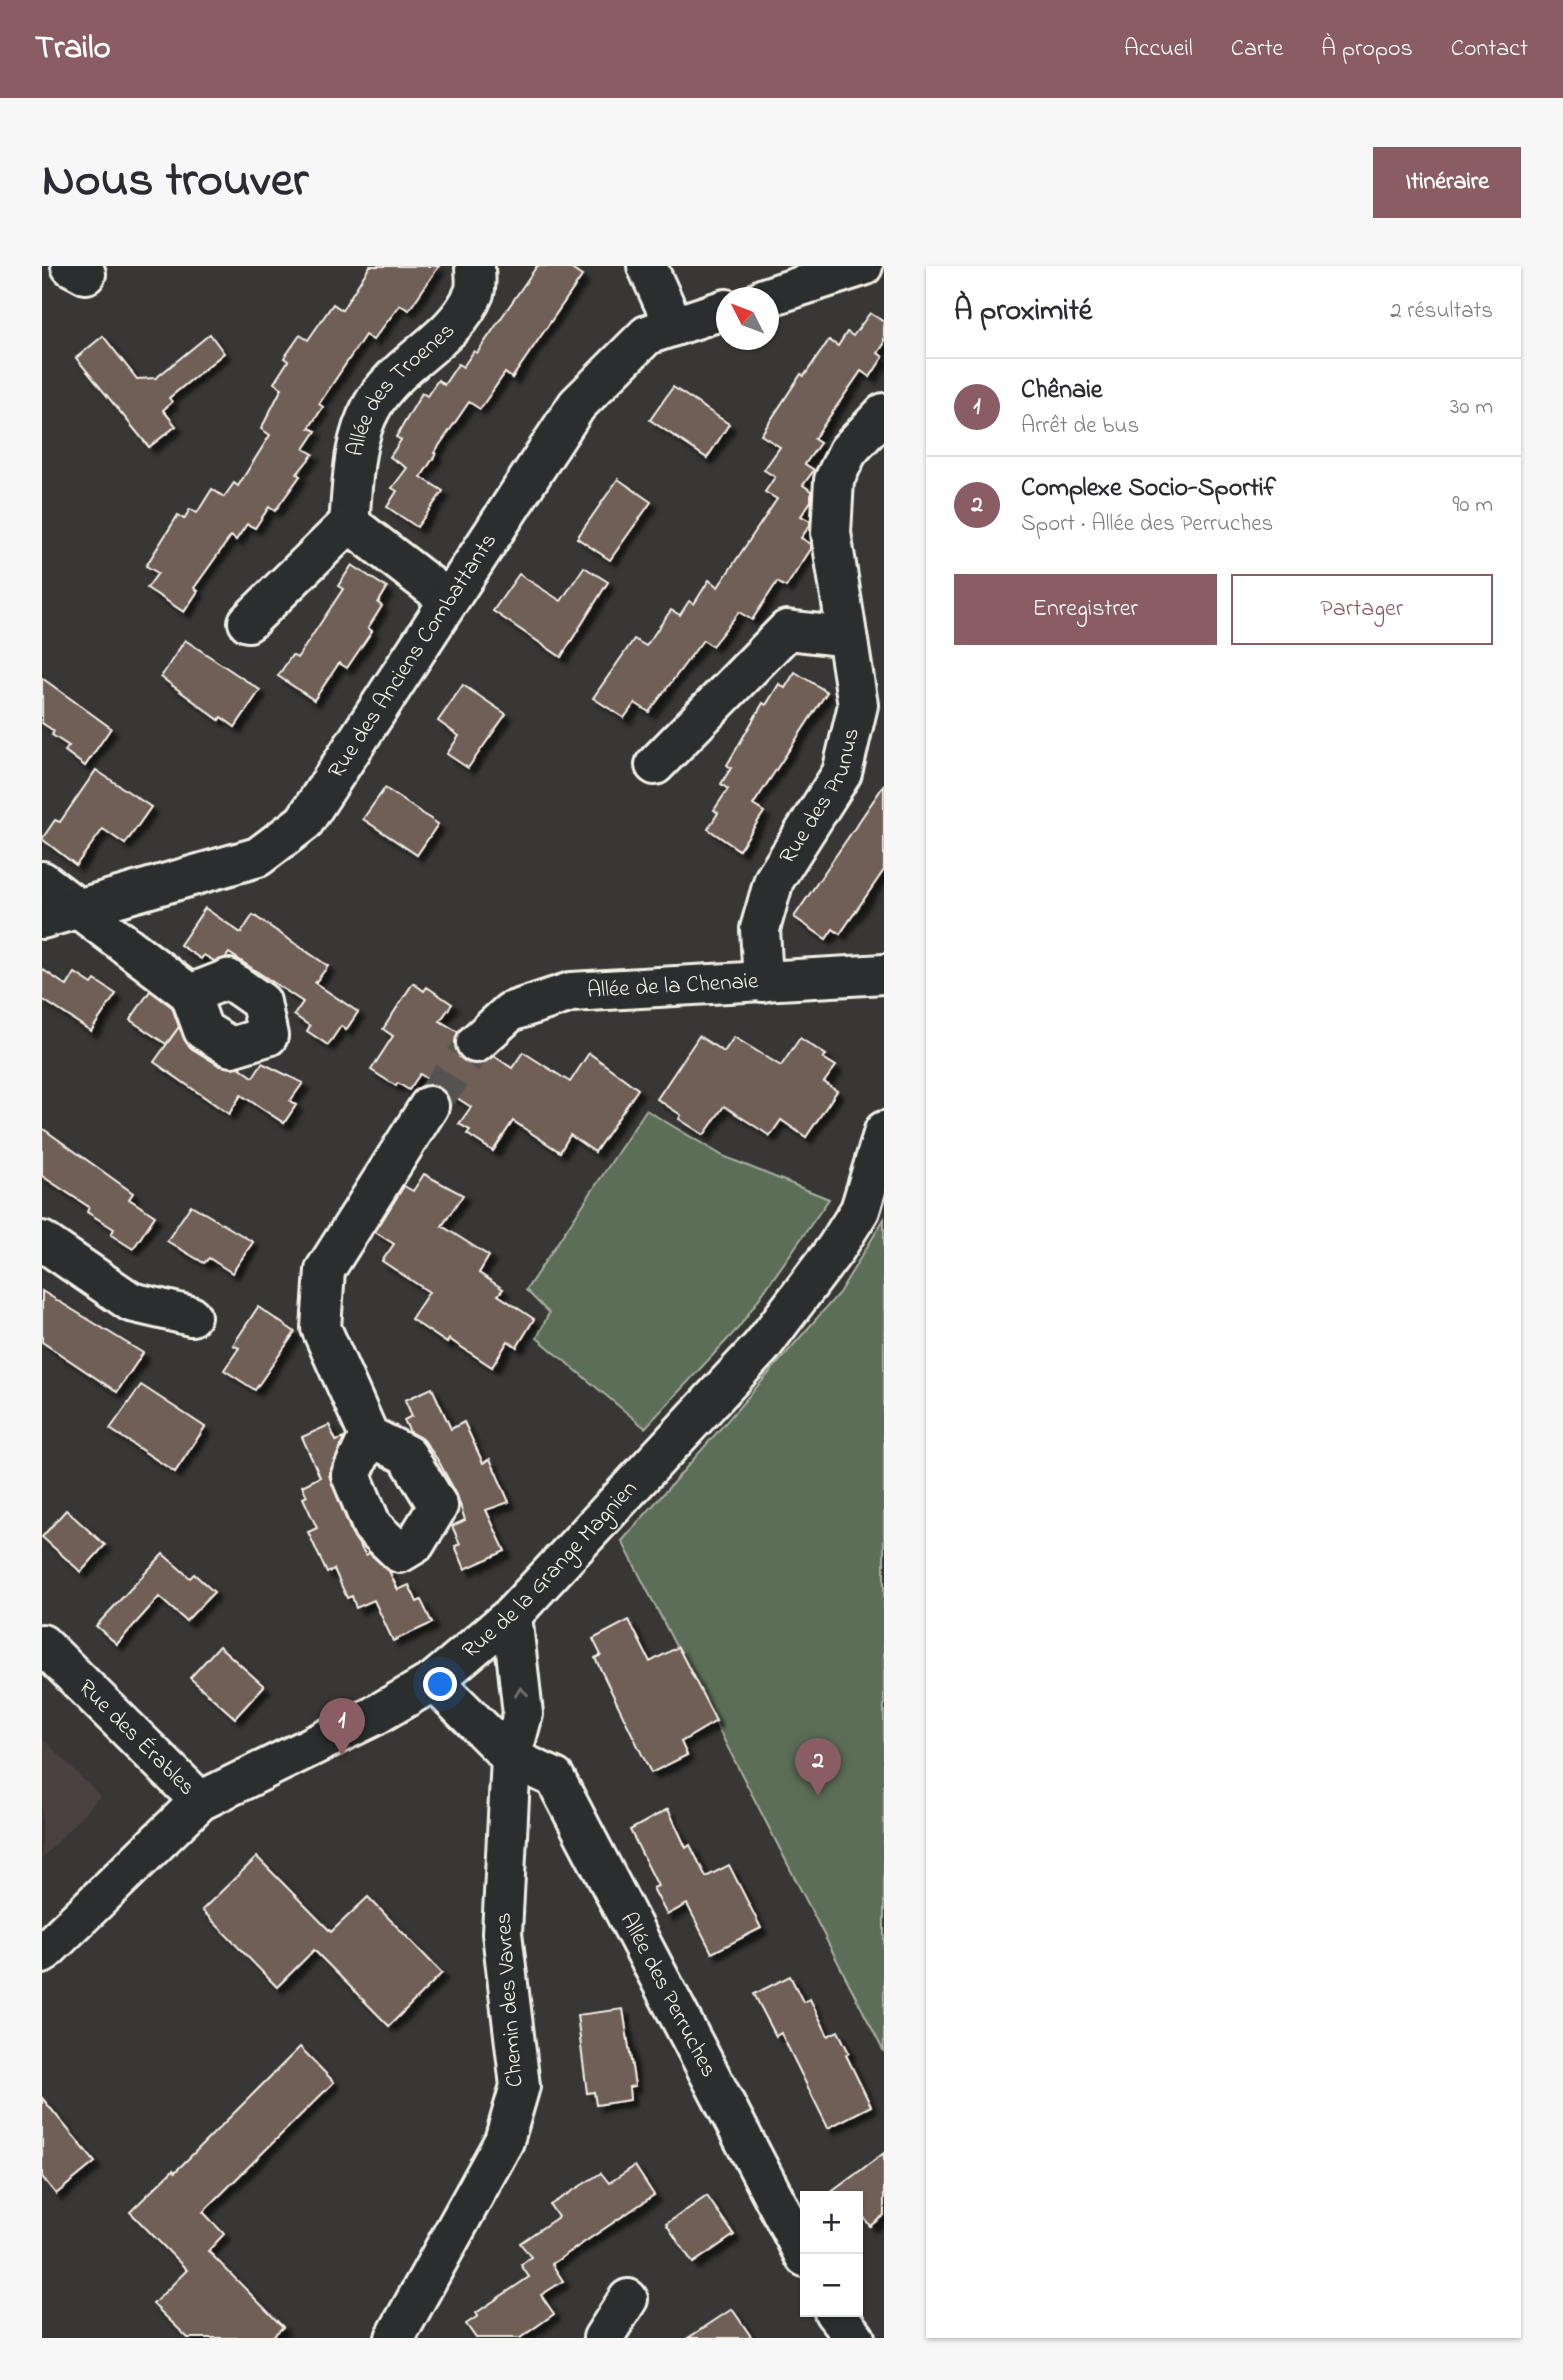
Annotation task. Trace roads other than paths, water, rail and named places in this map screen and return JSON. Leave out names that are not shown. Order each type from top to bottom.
[{"type":"street","name":"Allée des Troenes","points":[[349,523],[357,443],[371,407],[389,382],[458,320],[475,290],[475,266]]},
{"type":"street","points":[[647,266],[674,326]]},
{"type":"street","points":[[779,293],[863,266]]},
{"type":"street","name":"Rue des Anciens Combattants","points":[[42,919],[258,857],[304,822],[577,405],[647,335],[716,312]]},
{"type":"street","name":"Rue des Prunus","points":[[763,982],[760,929],[774,880],[842,773],[858,705],[831,533],[834,480],[848,451],[884,413]]},
{"type":"street","points":[[248,622],[349,523],[449,600]]},
{"type":"street","points":[[655,765],[788,630],[847,637]]},
{"type":"street","points":[[42,881],[190,994]]},
{"type":"street","name":"Allée de la Chenaie","points":[[477,1043],[510,1012],[571,992],[884,974]]},
{"type":"street","points":[[369,1436],[321,1328],[325,1270],[429,1106]]},
{"type":"street","name":"Rue de la Grange Magnien","points":[[42,1954],[200,1801],[374,1716],[434,1681],[512,1615],[762,1346],[836,1248],[860,1210],[884,1131]]},
{"type":"street","points":[[42,1241],[131,1302],[191,1317]]},
{"type":"street","name":"Chemin des Vavres","points":[[398,2336],[504,2141],[520,2086],[502,1933],[510,1758],[523,1714],[512,1615]]},
{"type":"street","name":"Rue des Érables","points":[[42,1644],[200,1801]]},
{"type":"street","points":[[434,1681],[510,1758]]},
{"type":"street","name":"Allée des Perruches","points":[[510,1758],[555,1778],[803,2254]]},
{"type":"street","points":[[603,2338],[628,2299]]},
{"type":"street","points":[[838,2317],[855,2338]]},
{"type":"tunnel","points":[[429,1106],[476,1043]]},
{"type":"place","name":"Chênaie","points":[[342,1756]]},
{"type":"place","name":"Complexe Socio-Sportif","points":[[818,1796]]}]
